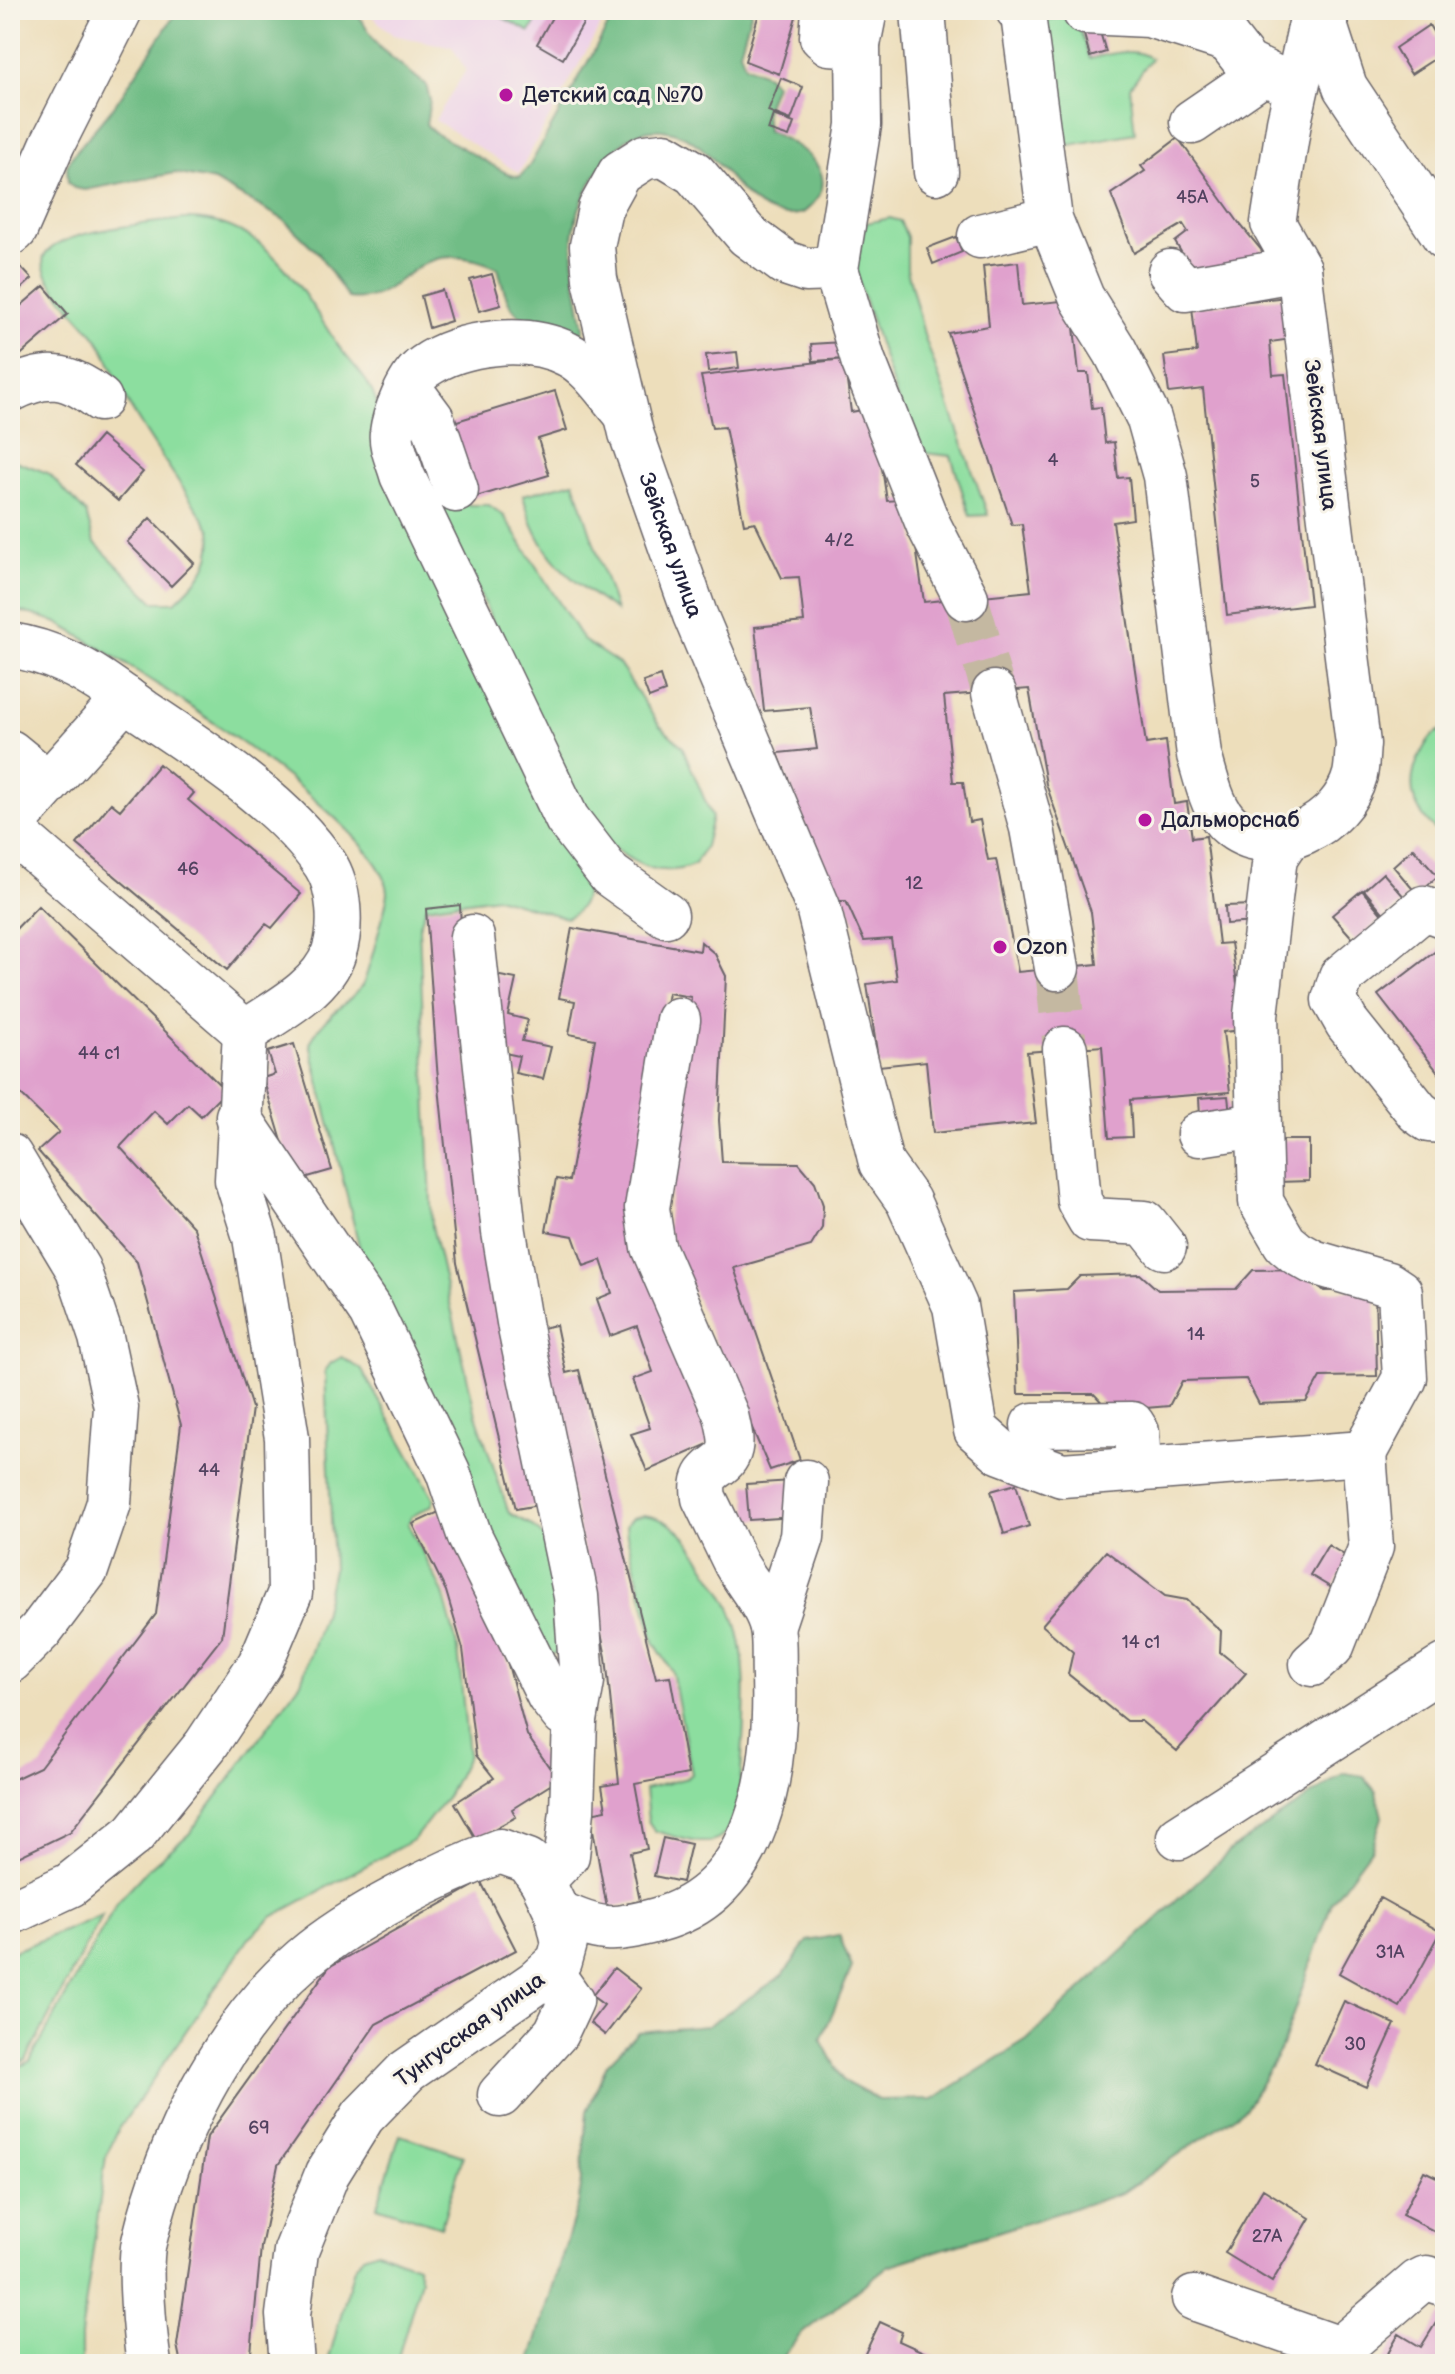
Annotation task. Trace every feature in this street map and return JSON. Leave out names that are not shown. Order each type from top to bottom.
[{"type":"lane","points":[[10,234],[15,230],[53,143],[120,10]]},
{"type":"lane","points":[[824,10],[822,37],[829,43],[862,28],[859,125],[836,269],[863,360],[928,524],[966,598]]},
{"type":"lane","points":[[923,10],[936,172]]},
{"type":"lane","name":"Зейская улица","points":[[1018,10],[1023,15],[1050,219],[1082,298],[1115,351],[1149,419],[1165,476],[1199,755],[1212,797],[1229,826],[1257,841],[1288,837],[1328,817],[1355,777],[1358,744],[1299,269],[1273,223],[1279,81],[1317,10]]},
{"type":"lane","points":[[1317,10],[1345,87],[1445,237]]},
{"type":"lane","points":[[1085,12],[1149,15],[1216,25],[1247,64],[1279,81]]},
{"type":"lane","points":[[1192,122],[1279,81]]},
{"type":"lane","name":"Зейская улица","points":[[836,269],[806,270],[785,263],[747,235],[694,173],[664,155],[645,157],[633,163],[609,189],[592,246],[595,279],[627,415],[695,615],[818,907],[881,1163],[908,1201],[955,1306],[976,1430],[1001,1452],[1062,1475],[1139,1470]]},
{"type":"lane","points":[[980,236],[1050,219]]},
{"type":"lane","points":[[1170,272],[1185,289],[1299,269]]},
{"type":"lane","points":[[627,415],[583,364],[540,343],[508,342],[460,351],[423,367],[409,388],[391,434],[402,475],[567,819],[610,875],[666,915]]},
{"type":"lane","points":[[10,390],[59,376],[83,385],[100,399]]},
{"type":"lane","points":[[409,388],[432,419],[456,490]]},
{"type":"lane","points":[[10,645],[68,663],[125,698],[199,750],[291,823],[327,866],[336,894],[338,924],[334,955],[318,978],[285,1006],[245,1032]]},
{"type":"lane","points":[[994,693],[1032,828],[1057,968]]},
{"type":"lane","points":[[125,698],[10,828],[245,1032]]},
{"type":"lane","points":[[10,752],[48,783]]},
{"type":"lane","points":[[1288,837],[1275,857],[1256,1015],[1261,1202],[1285,1243],[1313,1262],[1388,1284],[1400,1292],[1405,1378],[1364,1453],[1371,1547],[1332,1646],[1312,1664]]},
{"type":"lane","points":[[1445,916],[1424,908],[1341,977],[1334,1000],[1347,1023],[1418,1112],[1429,1120],[1445,1121]]},
{"type":"lane","points":[[472,937],[504,1232],[520,1328],[576,1596],[582,1681],[575,1720],[572,1811],[567,1855],[550,1897]]},
{"type":"lane","points":[[678,1020],[650,1173],[649,1221],[653,1247],[726,1415],[731,1444],[729,1454],[709,1470],[702,1484],[704,1498],[772,1627]]},
{"type":"lane","points":[[10,1913],[70,1885],[134,1834],[206,1745],[260,1664],[290,1593],[287,1438],[255,1237],[237,1180],[238,1116],[245,1032]]},
{"type":"lane","points":[[1065,1049],[1079,1201],[1090,1220],[1145,1223],[1164,1247]]},
{"type":"lane","points":[[238,1116],[371,1312],[448,1472],[470,1537],[549,1696],[564,1715],[575,1720]]},
{"type":"lane","points":[[1199,1134],[1260,1141]]},
{"type":"lane","points":[[10,1156],[78,1269],[101,1337],[116,1407],[109,1503],[86,1570],[40,1631],[10,1661]]},
{"type":"lane","points":[[1033,1425],[1132,1424],[1137,1432],[1139,1470],[1364,1453]]},
{"type":"lane","points":[[149,2364],[143,2245],[186,2117],[239,2030],[302,1960],[345,1929],[469,1862],[500,1851],[528,1861],[550,1897],[584,1925],[616,1931],[683,1913],[717,1889],[752,1836],[767,1781],[775,1708],[772,1627],[802,1537],[806,1482]]},
{"type":"lane","points":[[1179,1837],[1445,1666]]},
{"type":"lane","name":"Тунгусская улица","points":[[292,2364],[288,2315],[296,2251],[327,2174],[363,2116],[407,2071],[550,1971],[559,1961],[564,1943],[550,1897]]},
{"type":"lane","points":[[500,2095],[556,2033],[571,2001],[550,1971]]},
{"type":"lane","points":[[1194,2298],[1338,2357],[1418,2282],[1426,2278],[1441,2282]]},
{"type":"shaded area","name":"Детский сад №70","points":[[365,10],[609,10],[519,173],[435,120],[466,70],[452,47],[393,35]]},
{"type":"green space","points":[[178,10],[355,10],[380,48],[426,85],[430,100],[426,124],[432,131],[510,175],[520,177],[530,165],[617,10],[752,10],[740,51],[745,65],[767,75],[775,84],[765,111],[767,131],[807,154],[822,175],[822,187],[816,200],[803,213],[781,215],[762,208],[746,196],[717,163],[683,136],[662,130],[643,132],[628,138],[609,157],[589,186],[580,206],[573,244],[584,329],[582,334],[566,335],[527,321],[509,302],[498,268],[468,258],[445,257],[427,262],[384,291],[368,297],[348,298],[318,253],[283,219],[214,181],[175,173],[85,190],[68,183],[67,166],[73,155],[115,105]]},
{"type":"green space","points":[[488,10],[543,10],[530,32]]},
{"type":"green space","points":[[1069,16],[1079,27],[1090,59],[1130,52],[1151,59],[1130,87],[1135,133],[1070,145],[1058,138],[1040,21]]},
{"type":"green space","points":[[890,218],[900,221],[907,237],[907,269],[925,338],[988,515],[970,516],[951,456],[915,452],[854,268],[866,223]]},
{"type":"green space","points":[[185,219],[213,222],[236,229],[275,258],[307,297],[369,386],[588,872],[581,906],[566,918],[497,897],[426,907],[419,928],[432,1226],[476,1415],[509,1513],[530,1524],[548,1540],[564,1652],[545,1655],[360,1250],[310,1044],[320,1027],[355,994],[364,981],[388,892],[375,862],[343,826],[298,786],[188,705],[57,623],[10,609],[10,459],[48,473],[86,513],[94,542],[154,602],[175,602],[204,570],[212,542],[211,530],[137,417],[99,342],[60,296],[43,263],[45,255],[54,246],[88,233]]},
{"type":"green space","points":[[407,418],[469,505],[489,505],[504,516],[583,640],[619,664],[659,725],[682,746],[712,817],[705,846],[695,864],[663,870],[647,867],[607,842],[584,818],[403,429]]},
{"type":"green space","points":[[574,482],[616,611],[557,563],[546,550],[529,516],[523,495]]},
{"type":"green space","points":[[1445,728],[1445,839],[1420,812],[1415,802],[1412,780],[1427,742]]},
{"type":"green space","points":[[342,1357],[362,1370],[434,1499],[432,1505],[411,1517],[408,1524],[443,1593],[458,1649],[468,1755],[448,1795],[413,1840],[272,1917],[250,1937],[119,2129],[106,2156],[81,2336],[81,2364],[10,2364],[10,2073],[30,2061],[118,1901],[148,1869],[189,1834],[301,1682],[323,1615],[333,1569],[325,1371]]},
{"type":"green space","points":[[644,1515],[672,1526],[692,1546],[720,1589],[736,1623],[743,1661],[745,1699],[740,1789],[732,1822],[727,1831],[714,1841],[688,1840],[655,1831],[648,1821],[645,1789],[692,1774],[672,1671],[654,1642],[627,1536],[626,1525],[632,1518]]},
{"type":"green space","points":[[1344,1773],[1363,1776],[1376,1792],[1382,1817],[1372,1848],[1332,1902],[1281,2049],[1246,2108],[1122,2193],[888,2266],[800,2335],[778,2364],[529,2364],[579,2201],[587,2111],[607,2064],[638,2032],[707,2026],[783,1975],[808,1941],[839,1935],[852,1967],[821,2040],[843,2081],[879,2100],[933,2099],[1027,2040],[1232,1849]]},
{"type":"green space","points":[[102,1915],[26,2060],[10,2066],[10,1953]]},
{"type":"green space","points":[[400,2135],[463,2156],[441,2227],[377,2206]]},
{"type":"green space","points":[[377,2251],[417,2266],[421,2279],[396,2364],[331,2364],[329,2358],[354,2268],[363,2256]]},
{"type":"building","points":[[556,10],[591,10],[563,59],[537,44]]},
{"type":"building","points":[[760,10],[798,10],[779,74],[745,61]]},
{"type":"building","points":[[1097,22],[1106,52],[1090,57],[1082,27]]},
{"type":"building","points":[[1429,25],[1445,52],[1411,74],[1395,48]]},
{"type":"building","points":[[781,78],[803,87],[791,120],[768,111]]},
{"type":"building","points":[[773,115],[794,123],[789,137],[768,130]]},
{"type":"building","points":[[1178,138],[1263,252],[1197,278],[1175,242],[1188,232],[1183,224],[1134,253],[1111,194],[1145,171],[1141,166]]},
{"type":"building","points":[[956,237],[962,252],[933,264],[927,248]]},
{"type":"building","points":[[1018,262],[1022,305],[1071,300],[1079,373],[1088,373],[1092,408],[1101,407],[1105,443],[1114,442],[1118,478],[1129,477],[1133,519],[1113,522],[1146,744],[1166,741],[1174,804],[1187,802],[1192,838],[1206,836],[1219,944],[1231,943],[1244,1030],[1223,1032],[1230,1092],[1130,1100],[1132,1137],[1109,1138],[1102,1046],[1027,1052],[1036,1123],[933,1133],[926,1061],[879,1066],[867,984],[897,980],[891,939],[864,941],[846,901],[833,901],[778,753],[817,749],[810,707],[764,711],[755,627],[804,622],[799,577],[782,578],[755,522],[744,524],[725,427],[712,428],[701,376],[844,359],[851,412],[873,408],[887,501],[909,499],[924,602],[1031,591],[1022,524],[1012,525],[948,333],[989,326],[983,266]],"holes":[[[1029,689],[1046,784],[1091,912],[1097,964],[1018,972],[996,859],[988,860],[980,820],[969,822],[963,782],[953,782],[944,696]]]},
{"type":"building","points":[[17,263],[32,279],[10,299],[10,269]]},
{"type":"building","points":[[492,274],[501,305],[479,311],[470,280]]},
{"type":"building","points":[[44,286],[68,314],[10,364],[10,315]]},
{"type":"building","points":[[442,290],[451,321],[429,328],[421,296]]},
{"type":"building","points":[[1288,297],[1292,339],[1270,342],[1273,375],[1285,374],[1310,605],[1227,615],[1203,389],[1169,393],[1164,356],[1197,352],[1192,307]]},
{"type":"building","points":[[842,342],[844,359],[813,361],[811,344]]},
{"type":"building","points":[[737,352],[739,368],[708,372],[706,355]]},
{"type":"building","points":[[555,391],[567,430],[538,439],[549,475],[466,500],[444,425]]},
{"type":"building","points":[[101,436],[143,472],[118,501],[76,465]]},
{"type":"building","points":[[150,518],[194,563],[171,586],[127,542]]},
{"type":"building","points":[[660,676],[665,692],[649,698],[643,682]]},
{"type":"building","points":[[159,764],[194,793],[188,800],[301,894],[272,928],[266,924],[227,970],[77,844],[111,803],[120,810]]},
{"type":"building","points":[[1413,848],[1438,876],[1417,894],[1393,866]]},
{"type":"building","points":[[1383,873],[1406,899],[1386,916],[1364,890]]},
{"type":"building","points":[[1362,890],[1384,917],[1355,941],[1332,915]]},
{"type":"building","points":[[460,905],[467,1064],[549,1503],[516,1509],[457,1263],[437,1067],[426,909]]},
{"type":"building","points":[[1254,905],[1255,922],[1226,924],[1225,906]]},
{"type":"building","points":[[38,906],[226,1091],[201,1116],[188,1104],[168,1124],[154,1111],[120,1147],[194,1228],[252,1408],[222,1637],[70,1832],[10,1861],[10,1781],[40,1767],[156,1614],[181,1425],[137,1262],[38,1151],[59,1132],[10,1084],[10,935]]},
{"type":"building","points":[[572,928],[700,951],[701,942],[715,954],[726,976],[719,1120],[722,1162],[799,1163],[815,1182],[823,1205],[822,1228],[811,1246],[734,1268],[800,1460],[770,1470],[667,1229],[691,997],[668,993],[630,1201],[715,1441],[647,1471],[631,1434],[650,1428],[633,1379],[653,1372],[637,1326],[610,1336],[597,1299],[612,1293],[601,1260],[584,1266],[573,1236],[546,1231],[556,1179],[569,1181],[595,1039],[569,1034],[575,1001],[559,998]]},
{"type":"building","points":[[1445,944],[1445,1081],[1378,995]]},
{"type":"building","points":[[495,975],[516,979],[508,1015],[528,1020],[522,1041],[551,1047],[543,1079],[515,1073],[519,1056],[491,1050]]},
{"type":"building","points":[[294,1044],[332,1170],[294,1181],[263,1078],[275,1074],[268,1052]]},
{"type":"building","points":[[1228,1096],[1230,1114],[1200,1116],[1199,1098]]},
{"type":"building","points":[[1278,1140],[1309,1140],[1309,1181],[1278,1182]]},
{"type":"building","points":[[1301,1269],[1324,1291],[1375,1290],[1377,1376],[1320,1377],[1306,1402],[1259,1404],[1246,1379],[1182,1381],[1169,1406],[1110,1411],[1094,1394],[1018,1394],[1014,1292],[1067,1289],[1080,1276],[1140,1274],[1158,1290],[1236,1289],[1253,1270]]},
{"type":"building","points":[[556,1325],[566,1373],[579,1370],[656,1678],[670,1676],[688,1774],[635,1784],[647,1849],[630,1853],[640,1901],[607,1908],[590,1813],[606,1810],[602,1786],[619,1783],[606,1657],[537,1329]]},
{"type":"building","points":[[792,1481],[794,1517],[749,1520],[746,1484]]},
{"type":"building","points":[[1016,1484],[1029,1526],[1004,1534],[991,1491]]},
{"type":"building","points":[[441,1511],[505,1653],[527,1735],[558,1780],[512,1809],[516,1817],[476,1839],[455,1803],[494,1778],[476,1755],[463,1649],[446,1591],[413,1524]]},
{"type":"building","points":[[1328,1545],[1349,1558],[1332,1588],[1310,1575]]},
{"type":"building","points":[[1106,1551],[1165,1596],[1187,1600],[1221,1631],[1220,1652],[1246,1673],[1177,1751],[1141,1721],[1126,1721],[1068,1674],[1073,1652],[1042,1625]]},
{"type":"building","points":[[1445,1782],[1445,1802],[1437,1797]]},
{"type":"building","points":[[663,1838],[691,1844],[682,1882],[654,1876]]},
{"type":"building","points":[[481,1882],[516,1950],[376,2024],[278,2165],[261,2247],[250,2364],[181,2364],[177,2345],[207,2137],[329,1967]]},
{"type":"building","points":[[1380,1898],[1441,1932],[1400,2007],[1339,1973]]},
{"type":"building","points":[[614,1968],[641,1989],[605,2035],[590,2023],[604,2005],[592,1996]]},
{"type":"building","points":[[1344,2001],[1395,2024],[1366,2087],[1315,2064]]},
{"type":"building","points":[[1424,2171],[1445,2181],[1444,2236],[1402,2215]]},
{"type":"building","points":[[1263,2189],[1310,2218],[1272,2282],[1225,2253]]},
{"type":"building","points":[[1442,2313],[1445,2364],[1382,2364],[1399,2334],[1421,2347]]},
{"type":"building","points":[[880,2322],[902,2332],[899,2341],[950,2364],[860,2364]]},
{"type":"tunnel","points":[[966,598],[994,693]]},
{"type":"tunnel","points":[[1057,968],[1065,1049]]},
{"type":"place","name":"Детский сад №70","points":[[506,95]]},
{"type":"place","name":"Дальморснаб","points":[[1145,820]]},
{"type":"place","name":"Ozon","points":[[1000,947]]}]
